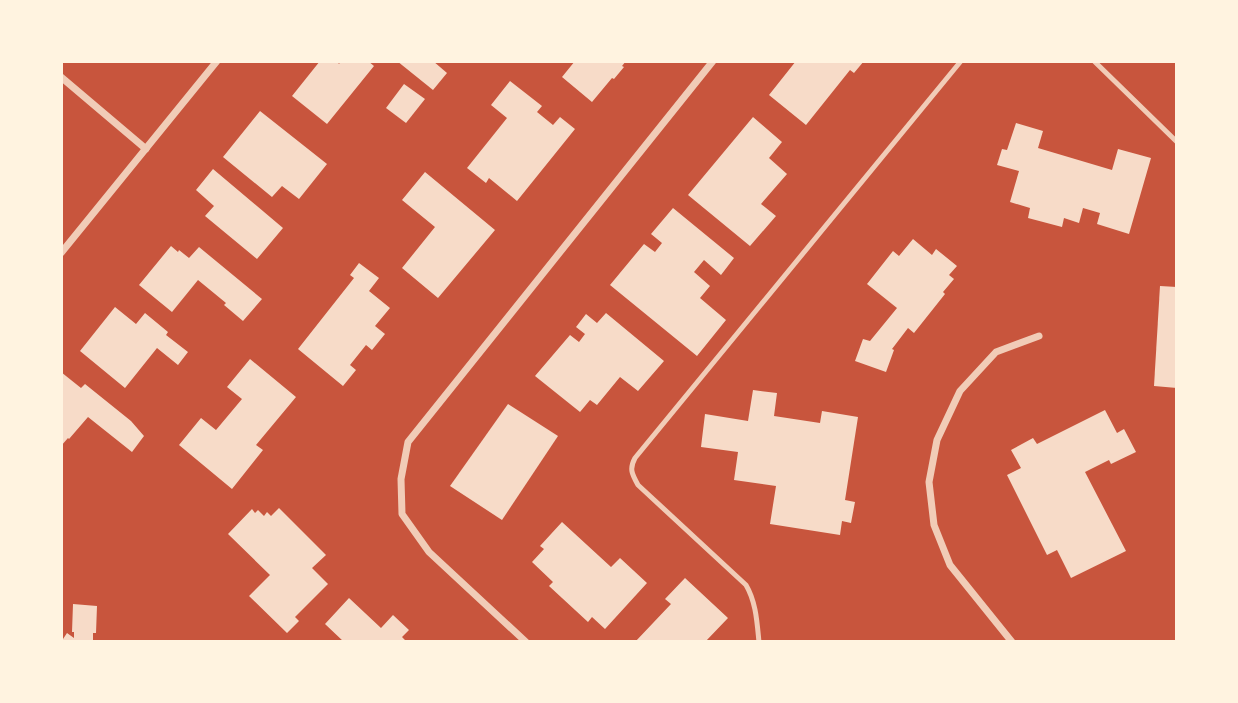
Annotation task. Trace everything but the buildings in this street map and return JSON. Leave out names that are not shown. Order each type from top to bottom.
[{"type":"street","points":[[61,253],[218,61]]},
{"type":"street","points":[[526,642],[429,552],[402,513],[401,479],[408,442],[713,61]]},
{"type":"street","points":[[61,77],[146,149]]},
{"type":"street","points":[[1013,642],[950,565],[934,525],[929,482],[937,440],[960,391],[996,352],[1039,336]]},
{"type":"lane","points":[[759,642],[753,602],[746,585],[638,485],[631,473],[632,465],[961,61]]},
{"type":"lane","points":[[1094,61],[1177,142]]}]
